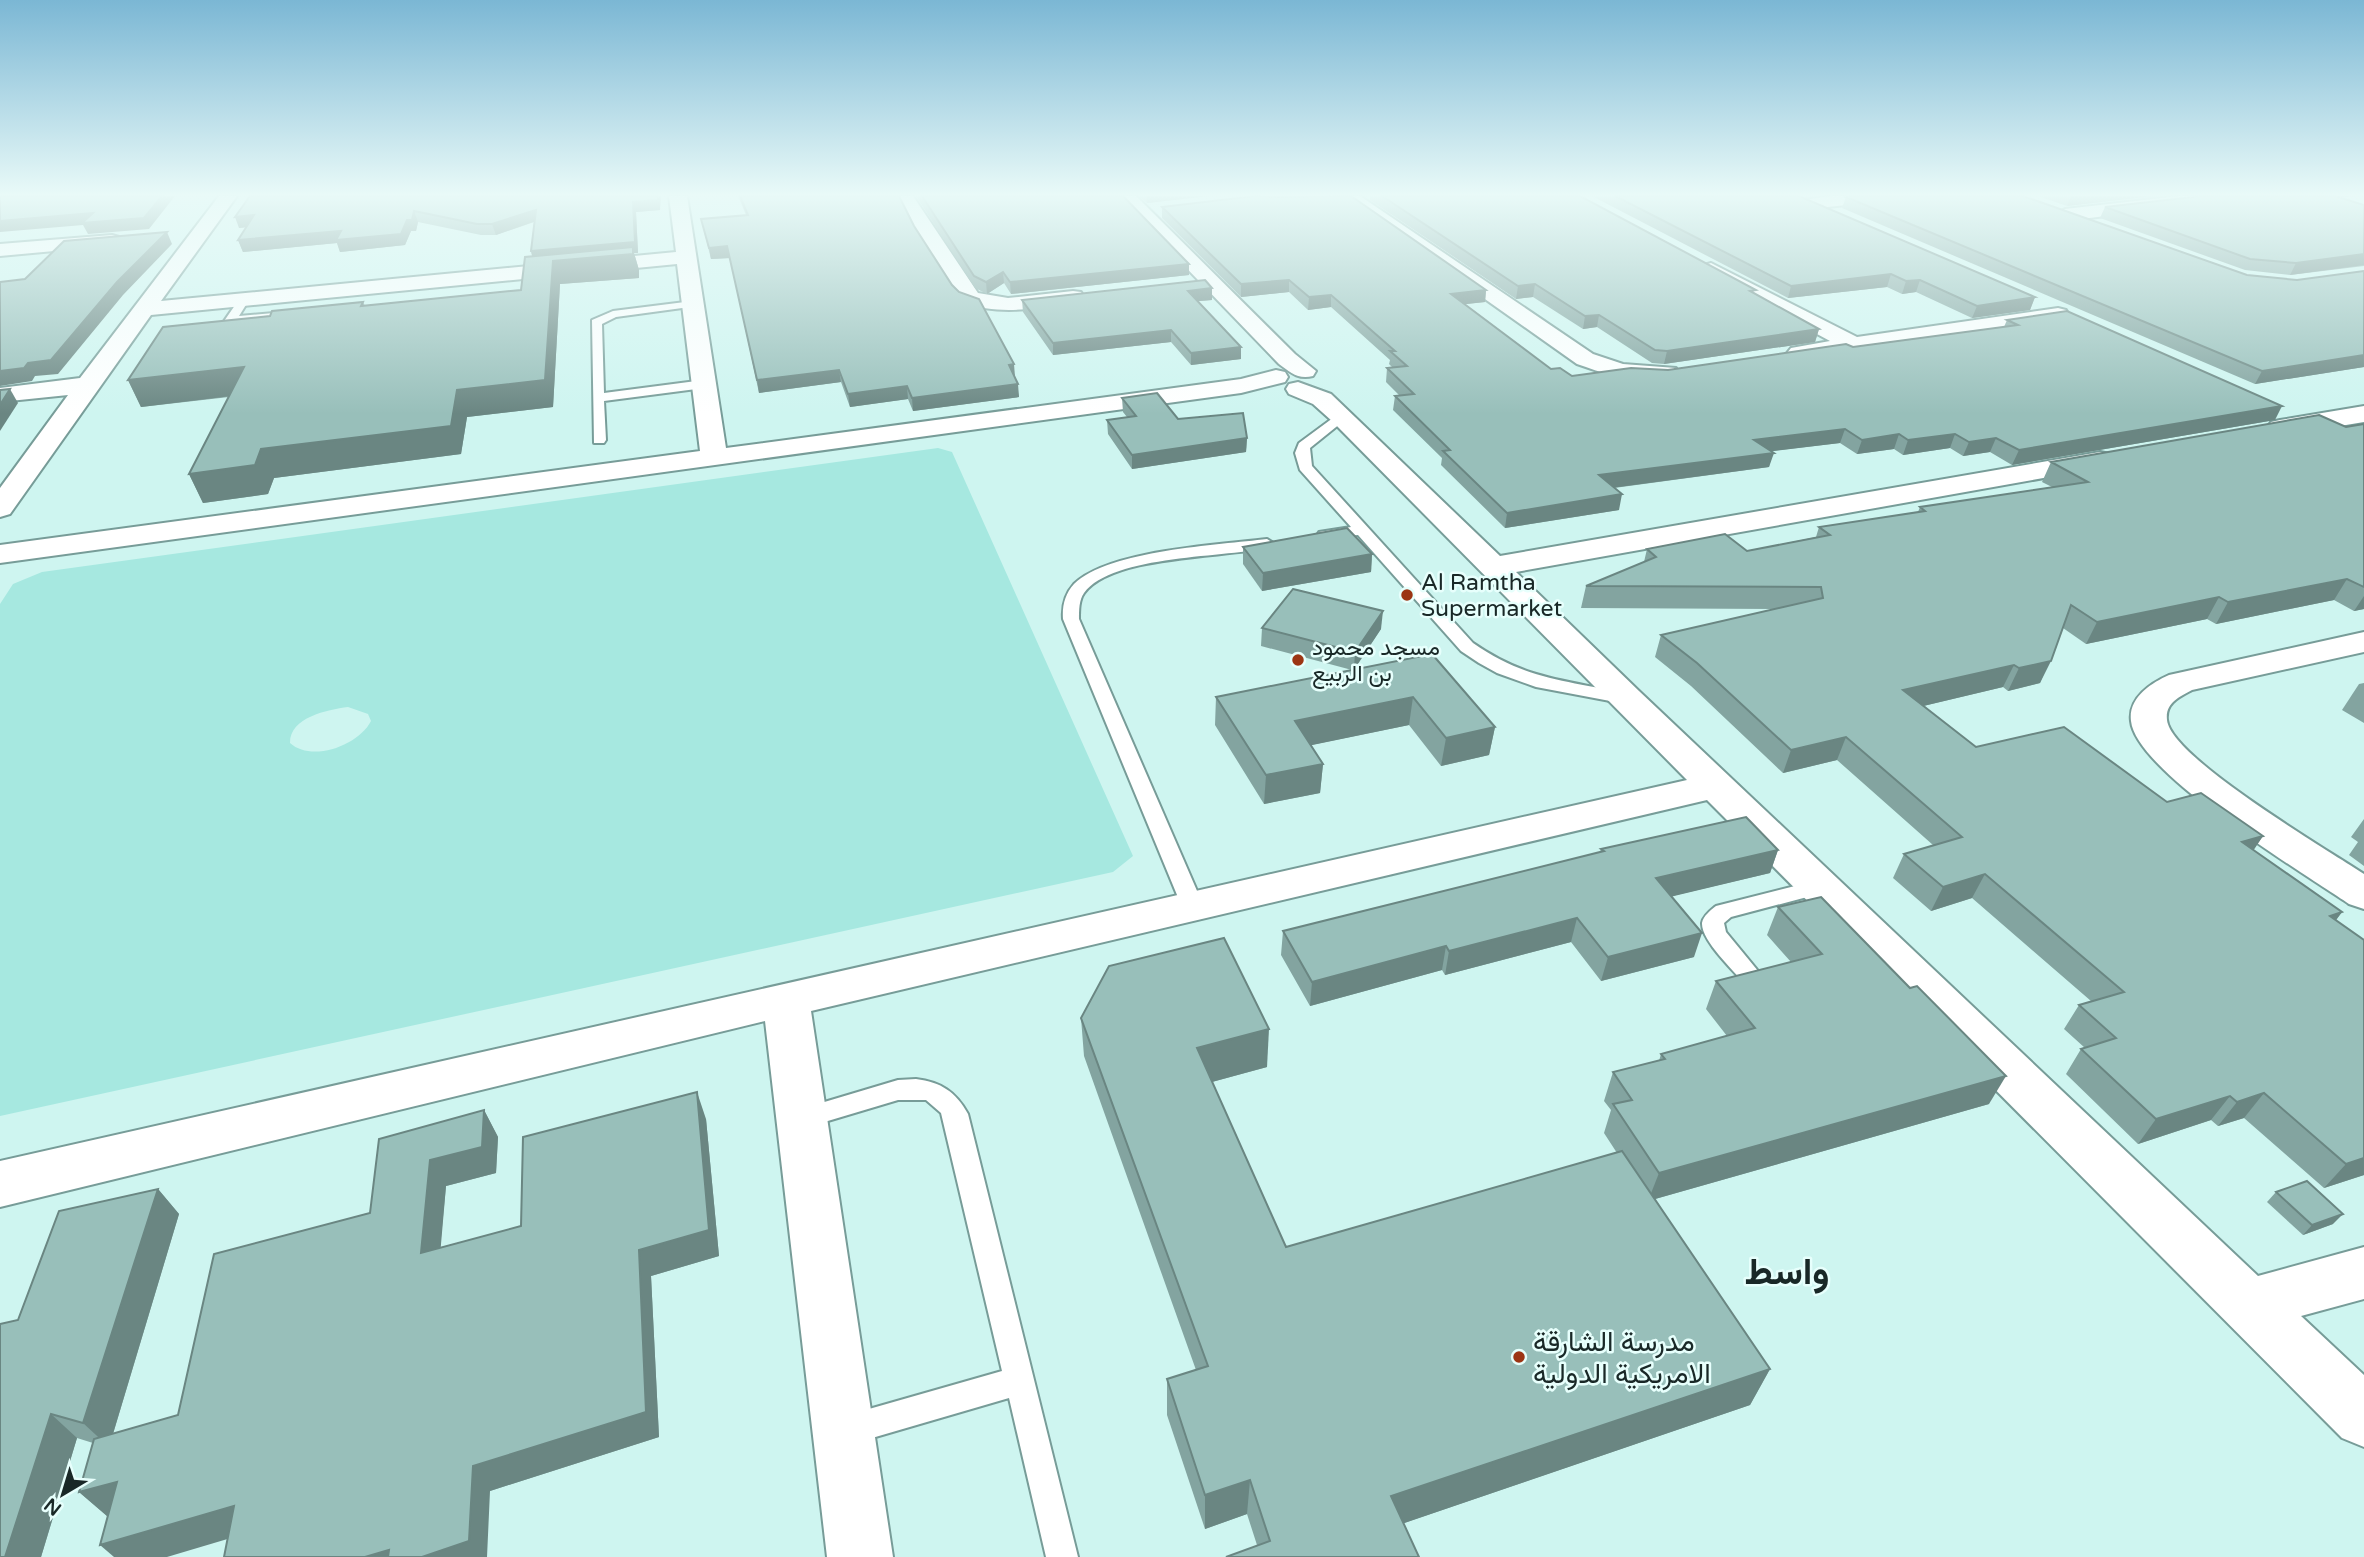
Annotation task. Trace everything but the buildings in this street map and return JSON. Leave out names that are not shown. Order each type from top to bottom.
[{"type":"street","points":[[0,508],[174,269]]},
{"type":"street","points":[[144,309],[567,269]]},
{"type":"street","points":[[688,269],[715,458]]},
{"type":"street","points":[[951,269],[970,298],[987,303],[1009,304],[1088,296]]},
{"type":"street","points":[[1197,269],[1301,384],[1492,566],[2364,1417]]},
{"type":"street","points":[[1455,269],[1595,364],[1635,373],[1664,374],[1691,370]]},
{"type":"street","points":[[1709,269],[1854,345]]},
{"type":"street","points":[[1183,285],[1210,282]]},
{"type":"street","points":[[1773,357],[2070,316],[2025,297]]},
{"type":"street","points":[[0,554],[1241,386],[1301,384]]},
{"type":"street","points":[[0,395],[88,385]]},
{"type":"street","points":[[2277,406],[2315,422]]},
{"type":"street","points":[[2260,432],[2364,414]]},
{"type":"street","points":[[1492,566],[2123,456]]},
{"type":"street","points":[[2364,642],[2181,682],[2158,693],[2148,709],[2151,731],[2179,764],[2199,781],[2364,894]]},
{"type":"street","points":[[0,1184],[786,999],[1715,786]]},
{"type":"street","points":[[786,999],[860,1557]]},
{"type":"street","points":[[2251,1304],[2364,1273]]},
{"type":"lane","points":[[244,300],[226,327],[229,330],[298,326]]},
{"type":"lane","points":[[599,440],[598,320],[613,314],[693,304]]},
{"type":"lane","points":[[230,320],[311,312]]},
{"type":"lane","points":[[598,398],[704,384]]},
{"type":"lane","points":[[1301,384],[1309,440],[1302,453],[1305,467],[1467,646],[1496,667],[1536,683],[1626,699]]},
{"type":"lane","points":[[1308,538],[1362,530]]},
{"type":"lane","points":[[1193,907],[1071,619],[1070,606],[1074,595],[1083,584],[1114,568],[1281,542]]},
{"type":"lane","points":[[1752,977],[1714,934],[1713,921],[1717,915],[1819,887]]},
{"type":"lane","points":[[801,1119],[913,1088],[940,1095],[950,1104],[955,1114],[1062,1557]]},
{"type":"lane","points":[[843,1431],[1020,1380]]},
{"type":"shaded area","points":[[938,448],[952,452],[1133,856],[1113,872],[0,1116],[0,604],[13,584],[42,572]],"holes":[[[348,707],[368,714],[371,721],[365,730],[346,744],[322,751],[310,751],[299,749],[290,743],[296,727],[311,716]]]},
{"type":"place","name":"Al Ramtha Supermarket","points":[[1407,595]]},
{"type":"place","name":"مسجد محمود بن الربيع","points":[[1298,660]]},
{"type":"place","name":"مدرسة الشارقة الامريكية الدولية","points":[[1519,1357]]},
{"type":"district","name":"واسط","points":[[1787,1271]]}]
